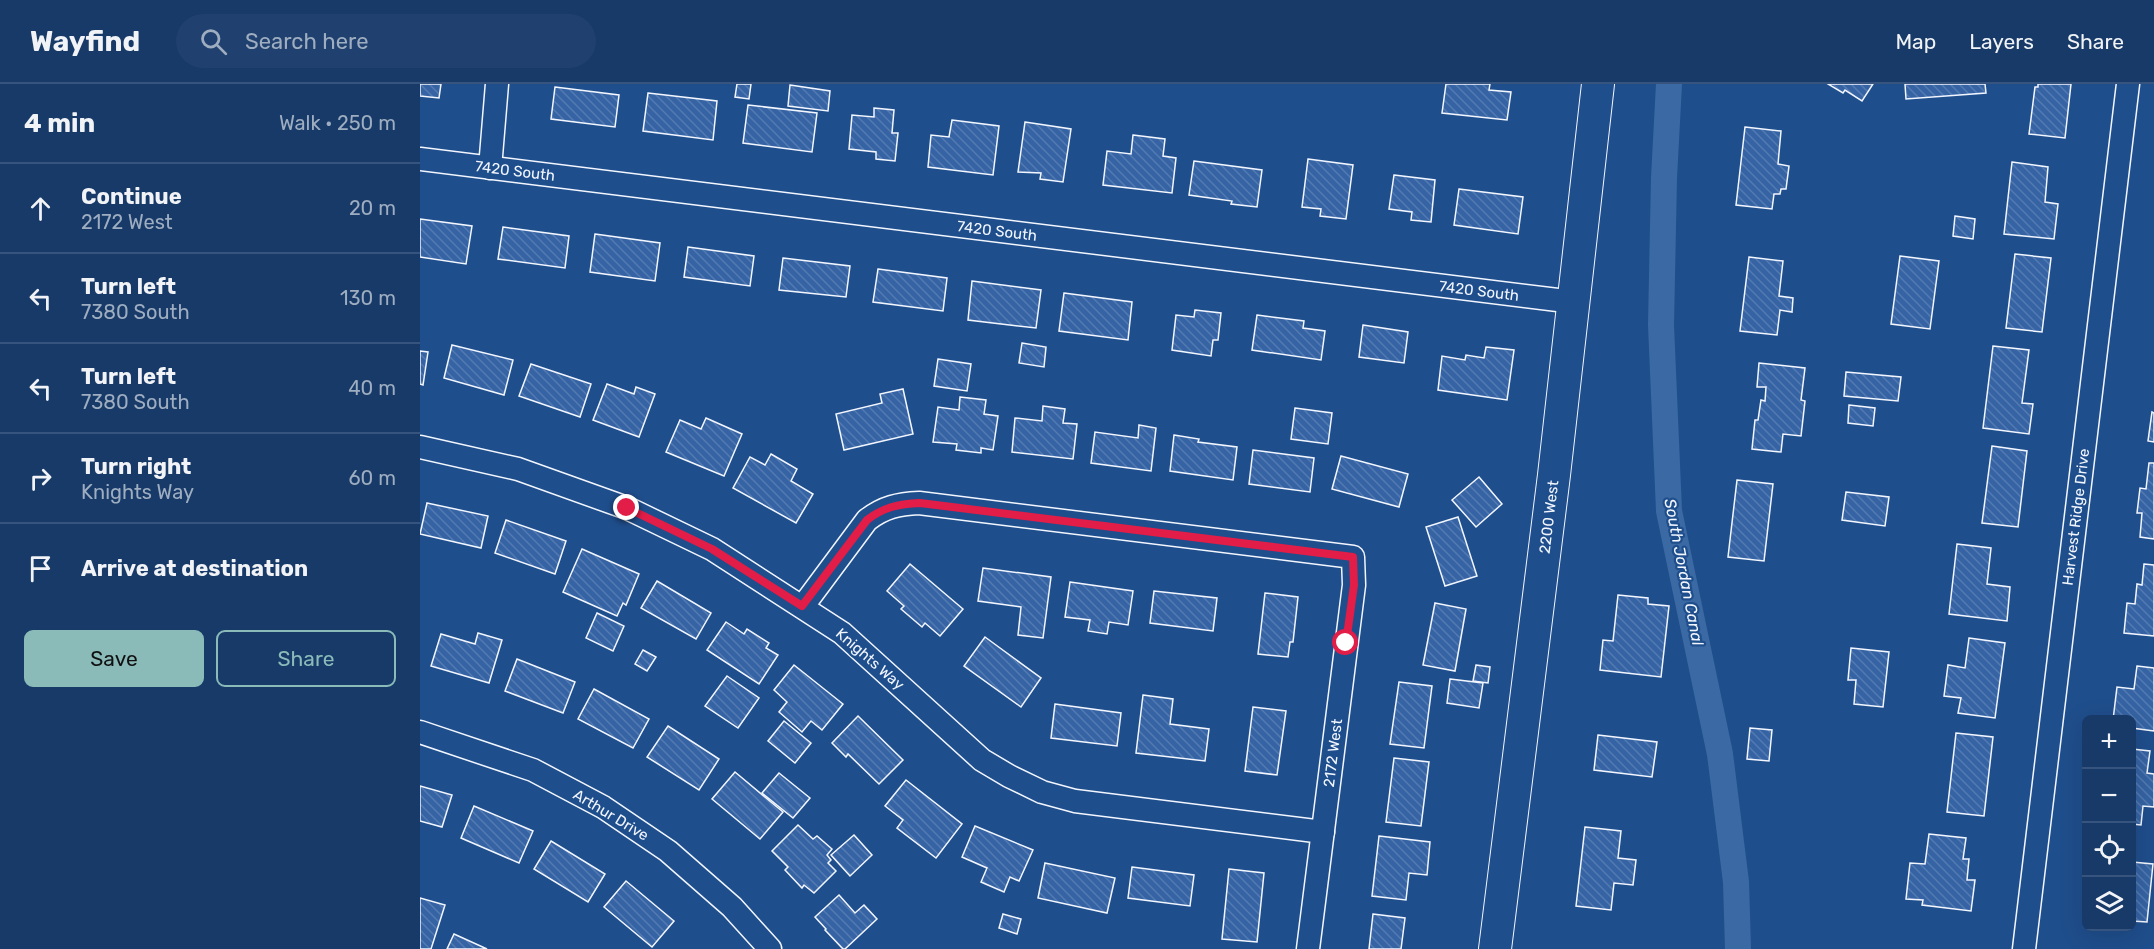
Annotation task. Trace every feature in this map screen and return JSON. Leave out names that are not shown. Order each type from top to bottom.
[{"type":"street","points":[[490,168],[497,84]]},
{"type":"street","name":"2200 West","points":[[1495,949],[1553,487],[1598,84]]},
{"type":"street","name":"Harvest Ridge Drive","points":[[2024,949],[2128,84]]},
{"type":"street","name":"7420 South","points":[[420,159],[1574,302]]},
{"type":"street","name":"Knights Way","points":[[420,447],[518,469],[627,508],[712,549],[842,633],[982,760],[1008,776],[1042,792],[1075,801],[1323,832]]},
{"type":"street","name":"2172 West","points":[[802,606],[867,520],[879,511],[897,504],[920,503],[1353,557],[1354,585],[1308,949]]},
{"type":"street","name":"Arthur Drive","points":[[420,732],[533,770],[603,807],[668,851],[732,908],[770,949]]},
{"type":"building","points":[[420,84],[441,84],[439,98],[420,96]]},
{"type":"building","points":[[737,84],[751,84],[749,99],[735,97]]},
{"type":"building","points":[[1446,84],[1490,84],[1489,90],[1511,92],[1507,120],[1442,113]]},
{"type":"building","points":[[1828,84],[1873,84],[1862,101],[1845,90],[1843,93]]},
{"type":"building","points":[[1905,84],[1985,84],[1986,93],[1906,99]]},
{"type":"building","points":[[2038,84],[2071,84],[2065,138],[2029,134],[2035,87],[2038,87]]},
{"type":"building","points":[[790,85],[830,91],[828,111],[788,106]]},
{"type":"building","points":[[555,87],[619,95],[615,127],[551,119]]},
{"type":"building","points":[[648,93],[717,101],[713,140],[643,131]]},
{"type":"building","points":[[748,105],[817,113],[812,152],[743,143]]},
{"type":"building","points":[[874,108],[894,110],[892,133],[898,133],[895,161],[876,159],[876,152],[849,149],[852,115],[874,117]]},
{"type":"building","points":[[952,120],[999,126],[993,175],[928,167],[931,135],[949,137]]},
{"type":"building","points":[[1025,122],[1071,129],[1063,182],[1040,179],[1041,173],[1018,172]]},
{"type":"building","points":[[1745,127],[1781,131],[1778,164],[1789,166],[1786,189],[1781,189],[1780,194],[1774,194],[1772,209],[1736,205]]},
{"type":"building","points":[[1133,135],[1165,139],[1163,156],[1176,158],[1172,193],[1103,185],[1107,151],[1131,154]]},
{"type":"building","points":[[1308,159],[1353,165],[1346,219],[1320,216],[1321,209],[1302,207]]},
{"type":"building","points":[[1194,161],[1262,170],[1257,207],[1189,195]]},
{"type":"building","points":[[2012,162],[2048,167],[2045,202],[2058,204],[2054,239],[2004,234]]},
{"type":"building","points":[[1394,175],[1435,180],[1431,222],[1411,220],[1412,212],[1389,209]]},
{"type":"building","points":[[1459,189],[1523,197],[1518,234],[1454,225]]},
{"type":"building","points":[[1955,216],[1975,219],[1973,239],[1953,236]]},
{"type":"building","points":[[420,219],[472,226],[466,264],[420,257]]},
{"type":"building","points":[[503,227],[569,236],[565,268],[498,259]]},
{"type":"building","points":[[595,234],[660,243],[655,281],[590,272]]},
{"type":"building","points":[[688,247],[754,256],[750,286],[684,277]]},
{"type":"building","points":[[2015,254],[2051,258],[2042,332],[2006,328]]},
{"type":"building","points":[[1900,256],[1939,261],[1930,329],[1891,324]]},
{"type":"building","points":[[1749,257],[1783,261],[1779,296],[1793,298],[1792,312],[1780,310],[1777,335],[1740,331]]},
{"type":"building","points":[[783,258],[850,266],[846,297],[779,290]]},
{"type":"building","points":[[878,269],[947,278],[943,311],[873,302]]},
{"type":"building","points":[[972,281],[1041,290],[1036,328],[968,320]]},
{"type":"building","points":[[1064,293],[1132,302],[1128,340],[1059,331]]},
{"type":"building","points":[[1195,310],[1221,313],[1218,340],[1213,340],[1211,356],[1172,350],[1176,315],[1194,317]]},
{"type":"building","points":[[1257,315],[1304,321],[1303,328],[1325,331],[1321,360],[1252,350]]},
{"type":"building","points":[[1363,325],[1408,332],[1404,363],[1359,357]]},
{"type":"building","points":[[1022,343],[1046,347],[1044,367],[1019,363]]},
{"type":"building","points":[[452,345],[513,360],[504,395],[444,378]]},
{"type":"building","points":[[1993,346],[2029,350],[2022,403],[2033,404],[2029,434],[1983,428]]},
{"type":"building","points":[[1486,347],[1514,350],[1507,400],[1438,390],[1442,356],[1465,360],[1466,355],[1484,358]]},
{"type":"building","points":[[420,351],[428,352],[423,385],[420,384]]},
{"type":"building","points":[[938,359],[971,364],[967,391],[934,386]]},
{"type":"building","points":[[1759,363],[1805,368],[1801,400],[1805,401],[1801,436],[1783,434],[1781,452],[1752,449],[1755,420],[1758,420],[1761,400],[1765,401],[1766,387],[1757,387]]},
{"type":"building","points":[[531,364],[591,384],[580,417],[519,396]]},
{"type":"building","points":[[1846,372],[1901,377],[1898,401],[1844,396]]},
{"type":"building","points":[[607,384],[634,394],[636,387],[655,394],[639,437],[593,420]]},
{"type":"building","points":[[903,389],[913,434],[844,450],[836,414],[882,403],[880,394]]},
{"type":"building","points":[[960,397],[986,400],[984,414],[998,416],[993,450],[981,448],[981,453],[956,450],[957,444],[933,442],[938,407],[959,410]]},
{"type":"building","points":[[1849,405],[1875,408],[1873,426],[1848,423]]},
{"type":"building","points":[[1043,406],[1065,409],[1063,423],[1077,424],[1073,459],[1012,452],[1015,418],[1042,421]]},
{"type":"building","points":[[1295,408],[1332,413],[1328,444],[1291,439]]},
{"type":"building","points":[[2152,412],[2154,413],[2154,442],[2148,441]]},
{"type":"building","points":[[706,418],[742,434],[724,476],[666,452],[680,420],[701,429]]},
{"type":"building","points":[[1139,425],[1156,428],[1151,471],[1091,463],[1095,432],[1138,438]]},
{"type":"building","points":[[1174,435],[1199,439],[1198,442],[1237,447],[1233,480],[1170,471]]},
{"type":"building","points":[[1992,446],[2027,451],[2018,527],[1982,523]]},
{"type":"building","points":[[1253,450],[1314,458],[1310,492],[1249,484]]},
{"type":"building","points":[[771,454],[797,469],[791,481],[813,494],[796,523],[733,488],[750,457],[765,465]]},
{"type":"building","points":[[1341,456],[1408,474],[1399,507],[1332,489]]},
{"type":"building","points":[[2149,463],[2154,463],[2154,539],[2140,537],[2142,513],[2137,513],[2140,488],[2146,489]]},
{"type":"building","points":[[1479,477],[1502,504],[1476,527],[1452,500]]},
{"type":"building","points":[[1737,480],[1773,484],[1764,561],[1728,557]]},
{"type":"building","points":[[1846,492],[1889,497],[1885,526],[1842,520]]},
{"type":"building","points":[[427,503],[488,516],[481,548],[420,534]]},
{"type":"building","points":[[1458,517],[1477,576],[1445,586],[1426,527]]},
{"type":"building","points":[[506,520],[566,541],[555,574],[495,553]]},
{"type":"building","points":[[1957,544],[1991,548],[1987,584],[2010,587],[2007,621],[1949,614]]},
{"type":"building","points":[[582,549],[639,574],[626,605],[623,603],[617,616],[563,592]]},
{"type":"building","points":[[910,564],[963,609],[940,636],[925,623],[922,627],[901,609],[904,606],[887,591]]},
{"type":"building","points":[[2144,564],[2154,565],[2154,636],[2124,633],[2127,603],[2135,604],[2137,584],[2142,585]]},
{"type":"building","points":[[983,568],[1051,577],[1043,638],[1018,635],[1021,607],[978,601]]},
{"type":"building","points":[[657,581],[711,613],[696,639],[641,608]]},
{"type":"building","points":[[1070,582],[1133,591],[1128,625],[1109,622],[1107,634],[1088,631],[1090,620],[1065,617]]},
{"type":"building","points":[[1154,591],[1217,598],[1213,631],[1150,623]]},
{"type":"building","points":[[1265,593],[1298,597],[1293,642],[1290,642],[1288,657],[1258,654]]},
{"type":"building","points":[[1618,595],[1648,598],[1648,604],[1669,606],[1661,677],[1600,670],[1603,640],[1613,641]]},
{"type":"building","points":[[1435,603],[1466,609],[1455,671],[1423,665]]},
{"type":"building","points":[[597,613],[624,626],[613,651],[586,638]]},
{"type":"building","points":[[726,622],[744,634],[747,629],[769,643],[766,648],[778,655],[759,684],[707,650]]},
{"type":"building","points":[[478,633],[502,640],[489,683],[431,666],[441,634],[475,644]]},
{"type":"building","points":[[985,637],[1041,678],[1021,707],[964,666]]},
{"type":"building","points":[[1969,638],[2005,643],[1995,718],[1958,713],[1961,698],[1944,696],[1948,665],[1965,668]]},
{"type":"building","points":[[1851,648],[1889,652],[1883,707],[1854,704],[1856,680],[1848,680]]},
{"type":"building","points":[[643,650],[656,657],[647,671],[635,664]]},
{"type":"building","points":[[517,659],[575,682],[563,713],[505,691]]},
{"type":"building","points":[[794,665],[843,704],[822,730],[811,721],[802,732],[779,712],[787,702],[774,690]]},
{"type":"building","points":[[1476,665],[1490,667],[1488,683],[1473,681]]},
{"type":"building","points":[[2137,666],[2154,668],[2154,731],[2136,729],[2136,715],[2114,715],[2117,687],[2134,689]]},
{"type":"building","points":[[727,676],[759,698],[738,728],[705,706]]},
{"type":"building","points":[[1450,679],[1483,683],[1479,708],[1447,703]]},
{"type":"building","points":[[1399,682],[1432,686],[1424,748],[1390,744]]},
{"type":"building","points":[[594,689],[649,719],[633,748],[578,719]]},
{"type":"building","points":[[1143,695],[1173,699],[1170,724],[1209,729],[1205,761],[1136,753]]},
{"type":"building","points":[[1055,704],[1121,713],[1117,746],[1051,738]]},
{"type":"building","points":[[1253,707],[1286,711],[1277,775],[1245,771]]},
{"type":"building","points":[[858,716],[903,760],[879,784],[848,754],[846,757],[832,743]]},
{"type":"building","points":[[784,721],[811,743],[795,763],[768,741]]},
{"type":"building","points":[[668,726],[719,759],[699,790],[647,757]]},
{"type":"building","points":[[1750,728],[1772,730],[1769,761],[1747,759]]},
{"type":"building","points":[[1956,733],[1993,737],[1984,816],[1947,812]]},
{"type":"building","points":[[1598,735],[1657,742],[1652,777],[1594,770]]},
{"type":"building","points":[[2136,749],[2150,751],[2147,773],[2154,774],[2154,807],[2143,806],[2141,825],[2136,824]]},
{"type":"building","points":[[1394,758],[1429,762],[1421,826],[1386,822]]},
{"type":"building","points":[[735,772],[783,812],[760,839],[712,799]]},
{"type":"building","points":[[779,773],[810,798],[793,818],[762,793]]},
{"type":"building","points":[[906,780],[962,824],[936,858],[897,828],[903,820],[885,806]]},
{"type":"building","points":[[420,786],[452,795],[442,827],[420,821]]},
{"type":"building","points":[[474,806],[533,831],[519,863],[461,838]]},
{"type":"building","points":[[798,825],[813,839],[817,836],[832,849],[827,855],[831,860],[828,863],[836,871],[814,893],[804,885],[802,888],[785,870],[788,867],[772,851]]},
{"type":"building","points":[[975,826],[1033,850],[1019,881],[1010,877],[1004,892],[981,882],[987,868],[962,857]]},
{"type":"building","points":[[1585,827],[1621,831],[1618,858],[1636,860],[1633,885],[1614,883],[1611,910],[1576,906]]},
{"type":"building","points":[[1929,834],[1966,838],[1963,859],[1969,859],[1967,880],[1975,880],[1971,911],[1922,905],[1923,900],[1906,899],[1910,863],[1925,864]]},
{"type":"building","points":[[854,835],[872,855],[850,876],[831,855]]},
{"type":"building","points":[[1379,836],[1430,842],[1427,875],[1409,873],[1406,900],[1372,896]]},
{"type":"building","points":[[551,841],[605,874],[588,902],[534,869]]},
{"type":"building","points":[[2136,862],[2153,864],[2147,922],[2136,921]]},
{"type":"building","points":[[1045,863],[1115,878],[1107,913],[1038,898]]},
{"type":"building","points":[[1132,867],[1194,875],[1190,906],[1128,898]]},
{"type":"building","points":[[1229,869],[1264,873],[1257,942],[1222,939]]},
{"type":"building","points":[[626,881],[674,921],[652,947],[604,907]]},
{"type":"building","points":[[839,895],[855,913],[864,905],[877,919],[845,949],[815,917]]},
{"type":"building","points":[[420,898],[445,905],[431,949],[420,949]]},
{"type":"building","points":[[1003,914],[1021,919],[1017,934],[999,928]]},
{"type":"building","points":[[1373,914],[1405,918],[1401,949],[1369,949]]},
{"type":"building","points":[[454,934],[487,949],[447,949]]},
{"type":"waterway","name":"South Jordan Canal","points":[[1669,84],[1664,178],[1661,325],[1669,511],[1720,754],[1736,882],[1738,949]]},
{"type":"route","points":[[627,508],[712,549],[802,606],[867,520],[879,511],[897,504],[920,503],[1353,557],[1354,585],[1346,643]]}]
